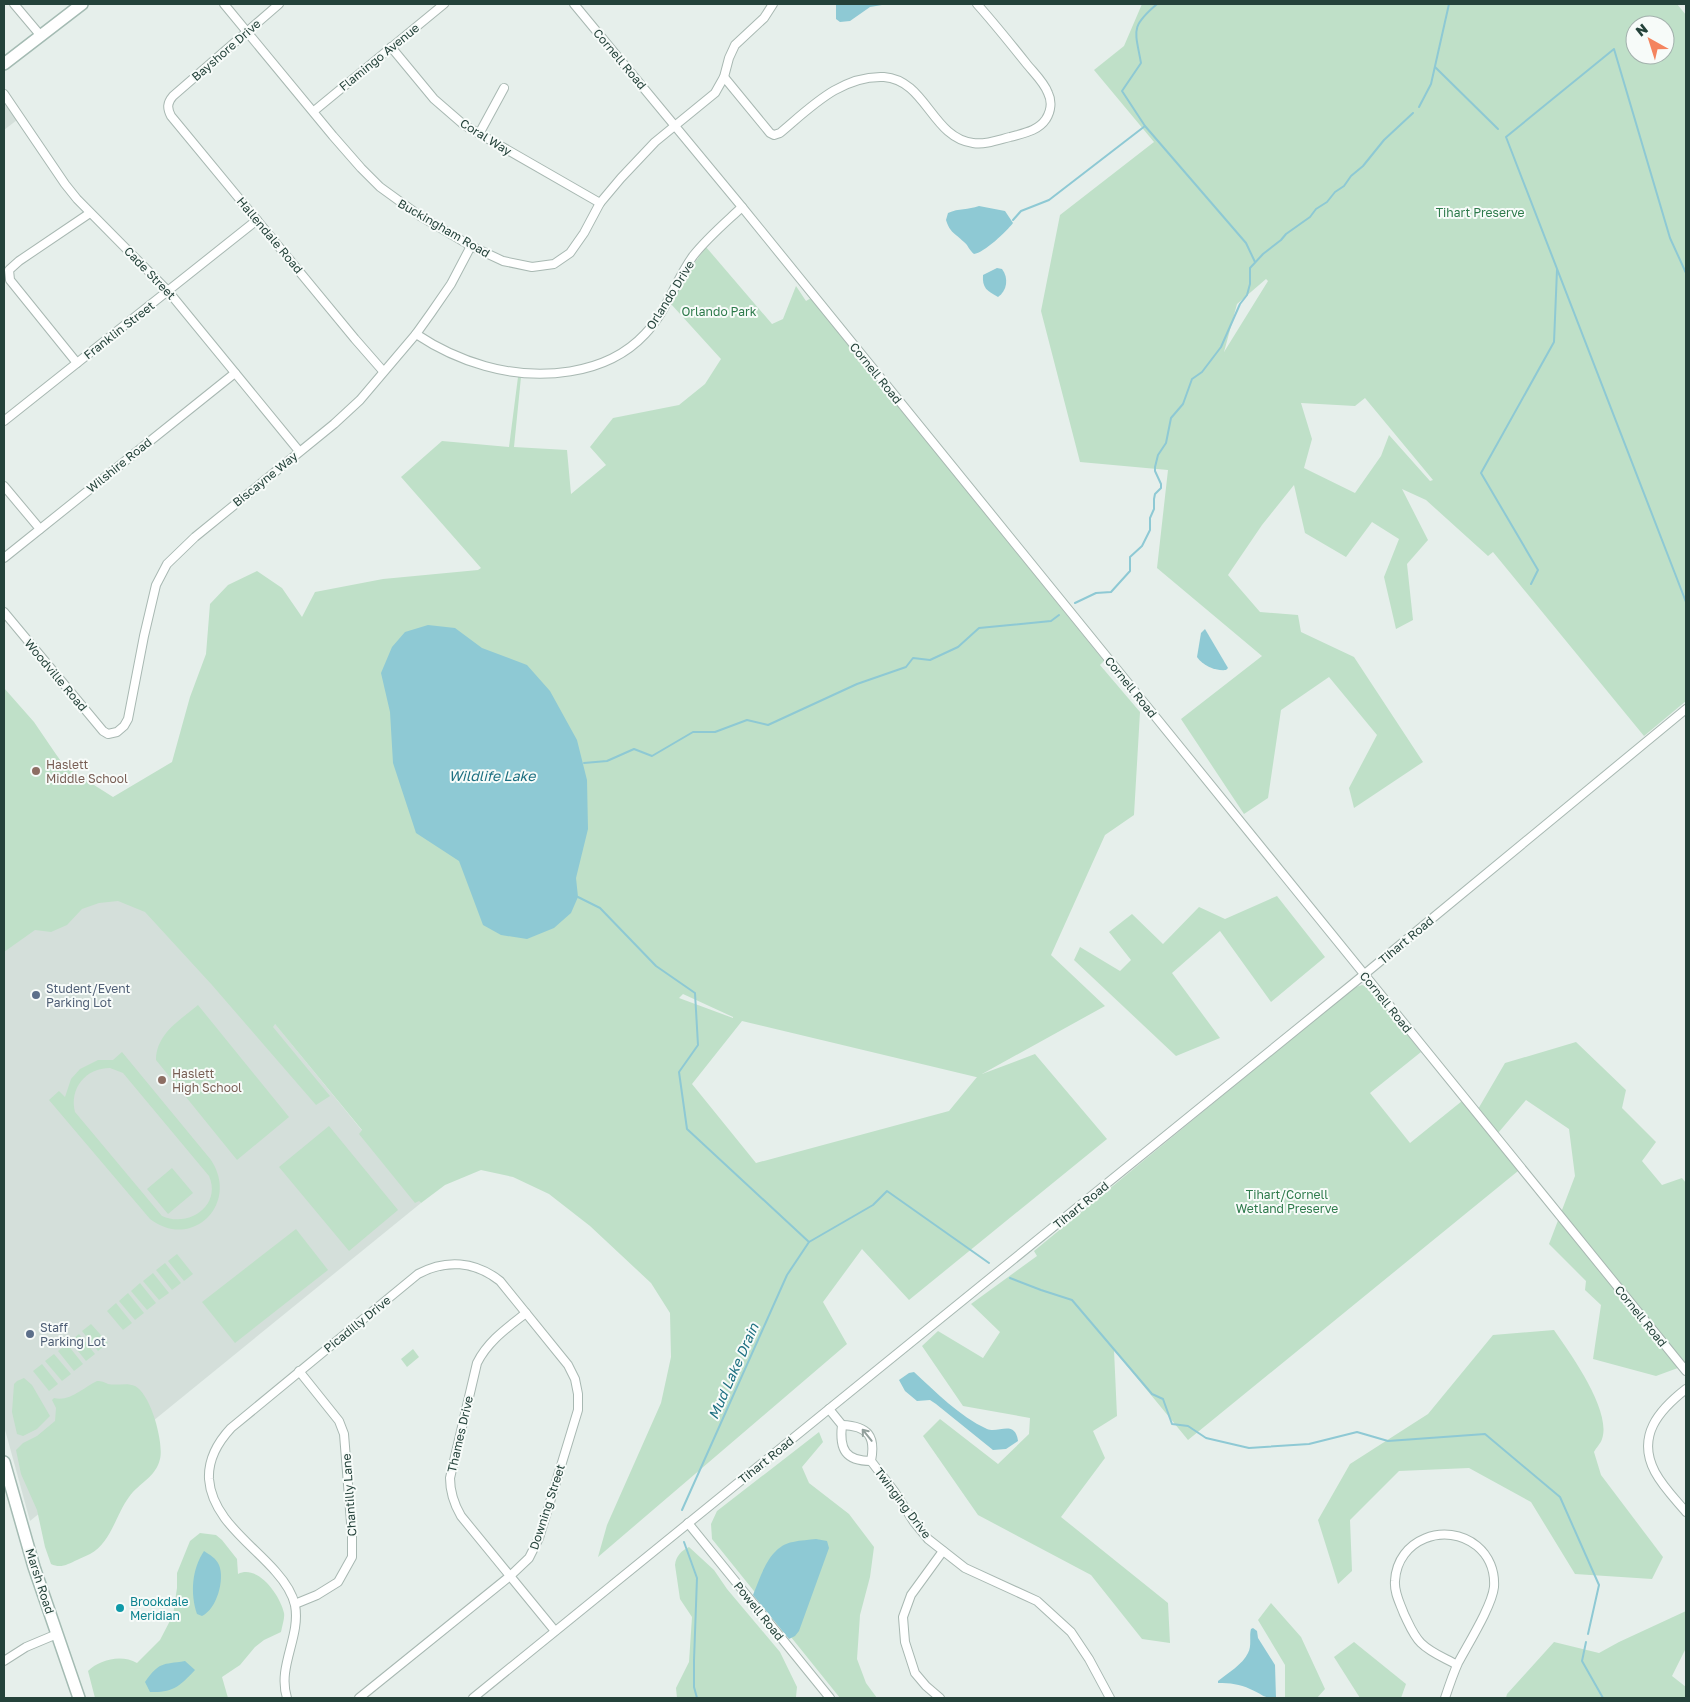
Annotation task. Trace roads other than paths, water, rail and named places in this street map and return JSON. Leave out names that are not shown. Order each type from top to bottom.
[{"type":"main road","points":[[4,64],[82,4]]},
{"type":"main road","name":"Marsh Road","points":[[4,1462],[34,1568],[79,1698]]},
{"type":"street","points":[[14,4],[41,36]]},
{"type":"street","name":"Buckingham Road","points":[[224,4],[361,168],[380,188],[420,216],[471,246],[503,261],[522,266],[554,264],[563,259],[577,245],[600,204],[641,156],[655,142],[715,93],[724,77],[729,58],[736,45],[764,18],[773,4]]},
{"type":"street","name":"Bayshore Drive","points":[[173,96],[279,4]]},
{"type":"street","name":"Flamingo Avenue","points":[[314,111],[444,4]]},
{"type":"street","name":"Cornell Road","points":[[574,4],[742,207],[1686,1371]]},
{"type":"street","points":[[724,77],[774,135],[780,133],[837,88],[865,78],[883,77],[899,80],[912,88],[948,132],[963,141],[983,143],[1036,129],[1045,120],[1050,110],[1048,91],[978,4]]},
{"type":"street","name":"Coral Way","points":[[391,47],[434,99],[450,114],[479,134],[600,204]]},
{"type":"street","points":[[479,134],[504,88]]},
{"type":"street","name":"Cade Street","points":[[4,94],[65,184],[90,213],[168,291],[299,451]]},
{"type":"street","name":"Hallendale Road","points":[[173,96],[168,105],[171,116],[383,371]]},
{"type":"street","name":"Orlando Drive","points":[[416,334],[431,344],[466,360],[486,367],[505,370],[558,373],[583,369],[602,363],[631,347],[646,333],[664,309],[694,256],[703,244],[742,207]]},
{"type":"street","points":[[77,363],[10,280],[9,270],[14,264],[90,213]]},
{"type":"street","name":"Franklin Street","points":[[4,422],[257,220]]},
{"type":"street","name":"Biscayne Way","points":[[111,734],[122,729],[128,719],[156,585],[167,564],[195,537],[350,410],[416,334],[451,284],[471,246]]},
{"type":"street","name":"Wilshire Road","points":[[4,558],[235,373]]},
{"type":"street","points":[[4,486],[40,529]]},
{"type":"street","name":"Woodville Road","points":[[4,612],[103,731],[111,734]]},
{"type":"street","name":"Tihart Road","points":[[473,1698],[1364,975],[1686,709]]},
{"type":"street","name":"Picadilly Drive","points":[[295,1604],[284,1582],[222,1515],[211,1491],[209,1468],[217,1446],[231,1428],[418,1274],[439,1265],[462,1264],[486,1271],[500,1281],[526,1313]]},
{"type":"street","name":"Downing Street","points":[[359,1698],[510,1576],[529,1558],[539,1538],[578,1410],[578,1402],[575,1379],[568,1365],[526,1313]]},
{"type":"street","name":"Thames Drive","points":[[526,1313],[494,1338],[484,1350],[477,1364],[450,1478],[451,1491],[457,1510],[555,1631]]},
{"type":"street","name":"Chantilly Lane","points":[[295,1604],[317,1595],[338,1582],[352,1557],[344,1434],[339,1421],[300,1372]]},
{"type":"street","points":[[1686,1389],[1657,1416],[1650,1434],[1649,1447],[1652,1464],[1656,1473],[1686,1512]]},
{"type":"street","points":[[829,1409],[842,1425]]},
{"type":"street","name":"Twinging Drive","points":[[871,1461],[873,1444],[869,1436],[860,1427],[842,1425],[841,1443],[846,1452],[853,1458],[871,1461],[928,1539],[965,1568],[1037,1601],[1053,1614],[1071,1632],[1090,1659],[1110,1698]]},
{"type":"street","name":"Powell Road","points":[[688,1523],[830,1698]]},
{"type":"street","points":[[1445,1698],[1457,1665],[1491,1600],[1494,1587],[1493,1574],[1488,1560],[1475,1544],[1456,1536],[1438,1534],[1422,1540],[1406,1552],[1396,1571],[1395,1585],[1398,1599],[1415,1636],[1428,1648],[1457,1665]]},
{"type":"street","points":[[940,1698],[915,1673],[905,1642],[903,1617],[911,1595],[943,1551]]},
{"type":"street","points":[[287,1698],[284,1678],[285,1664],[294,1633],[296,1620],[295,1604]]},
{"type":"street","points":[[4,1661],[26,1647],[57,1634]]},
{"type":"water","points":[[836,4],[888,4],[870,7],[850,21],[840,22],[836,19]]},
{"type":"water","points":[[979,206],[1005,211],[1013,223],[989,246],[974,254],[951,230],[946,220],[948,213]]},
{"type":"water","points":[[997,268],[1002,269],[1006,276],[1005,288],[998,297],[986,289],[983,283],[983,275]]},
{"type":"water","name":"Wildlife Lake","points":[[428,625],[455,628],[482,648],[527,665],[550,691],[577,740],[587,780],[588,829],[576,878],[578,897],[571,913],[554,928],[527,939],[501,935],[483,925],[459,861],[416,833],[393,763],[390,712],[381,673],[392,647],[405,632]]},
{"type":"water","points":[[1205,629],[1228,668],[1226,670],[1210,667],[1197,657],[1201,633]]},
{"type":"water","points":[[914,1372],[948,1403],[977,1424],[991,1430],[1010,1429],[1016,1434],[1018,1441],[1006,1449],[993,1450],[930,1400],[917,1401],[905,1391],[899,1380]]},
{"type":"water","points":[[816,1539],[827,1541],[829,1548],[799,1631],[789,1639],[753,1595],[767,1563],[778,1549],[793,1542]]},
{"type":"water","points":[[204,1551],[218,1563],[221,1578],[216,1600],[212,1607],[202,1616],[197,1614],[193,1598],[193,1581],[197,1565]]},
{"type":"water","points":[[1253,1628],[1257,1631],[1258,1638],[1275,1665],[1276,1698],[1265,1696],[1239,1685],[1218,1683],[1246,1657],[1250,1644],[1250,1632]]},
{"type":"water","points":[[185,1661],[195,1670],[185,1680],[170,1690],[150,1692],[145,1682],[154,1670],[162,1665]]},
{"type":"waterway","points":[[1145,126],[1122,91],[1141,63],[1136,36],[1138,24],[1157,4]]},
{"type":"waterway","points":[[1419,107],[1431,84],[1449,4]]},
{"type":"waterway","points":[[1686,273],[1670,238],[1614,49],[1506,137],[1686,602]]},
{"type":"waterway","points":[[1435,67],[1498,129]]},
{"type":"waterway","points":[[1075,603],[1096,593],[1111,592],[1130,571],[1130,557],[1142,546],[1150,530],[1150,518],[1154,509],[1155,494],[1161,488],[1155,467],[1158,455],[1166,443],[1171,418],[1183,404],[1192,379],[1202,372],[1221,347],[1240,304],[1247,295],[1250,284],[1250,268],[1263,254],[1310,217],[1316,209],[1327,202],[1335,192],[1344,186],[1384,140],[1413,113]]},
{"type":"waterway","points":[[1013,220],[1021,211],[1049,200],[1145,126],[1246,243],[1255,262]]},
{"type":"waterway","points":[[1531,584],[1538,570],[1481,473],[1554,342],[1557,270]]},
{"type":"waterway","points":[[584,763],[607,761],[634,749],[652,756],[693,732],[715,732],[747,720],[768,725],[857,684],[906,667],[913,658],[930,660],[958,647],[979,628],[1051,621],[1059,615]]},
{"type":"waterway","points":[[578,897],[600,908],[656,966],[695,993],[698,1045],[679,1072],[687,1129],[809,1242],[873,1205],[887,1191],[989,1263]]},
{"type":"waterway","name":"Mud Lake Drain","points":[[682,1510],[787,1275],[809,1242]]},
{"type":"waterway","points":[[1010,1278],[1072,1300],[1152,1394],[1163,1399],[1172,1424],[1188,1426],[1206,1438],[1249,1448],[1309,1444],[1357,1432],[1388,1441],[1485,1434],[1560,1497],[1599,1585],[1588,1634]]},
{"type":"waterway","name":"Mud Lake Drain","points":[[684,1542],[697,1578],[694,1660],[694,1687],[697,1698]]},
{"type":"waterway","points":[[1586,1642],[1582,1661],[1603,1698]]},
{"type":"place","name":"Haslett Middle School","points":[[36,771]]},
{"type":"place","name":"Student/Event Parking Lot","points":[[36,995]]},
{"type":"place","name":"Haslett High School","points":[[162,1080]]},
{"type":"place","name":"Staff Parking Lot","points":[[30,1334]]},
{"type":"place","name":"Brookdale Meridian","points":[[120,1608]]},
{"type":"park label","name":"Tihart Preserve","points":[[1480,212]]},
{"type":"park label","name":"Orlando Park","points":[[719,311]]},
{"type":"park label","name":"Tihart/Cornell Wetland Preserve","points":[[1287,1201]]}]
